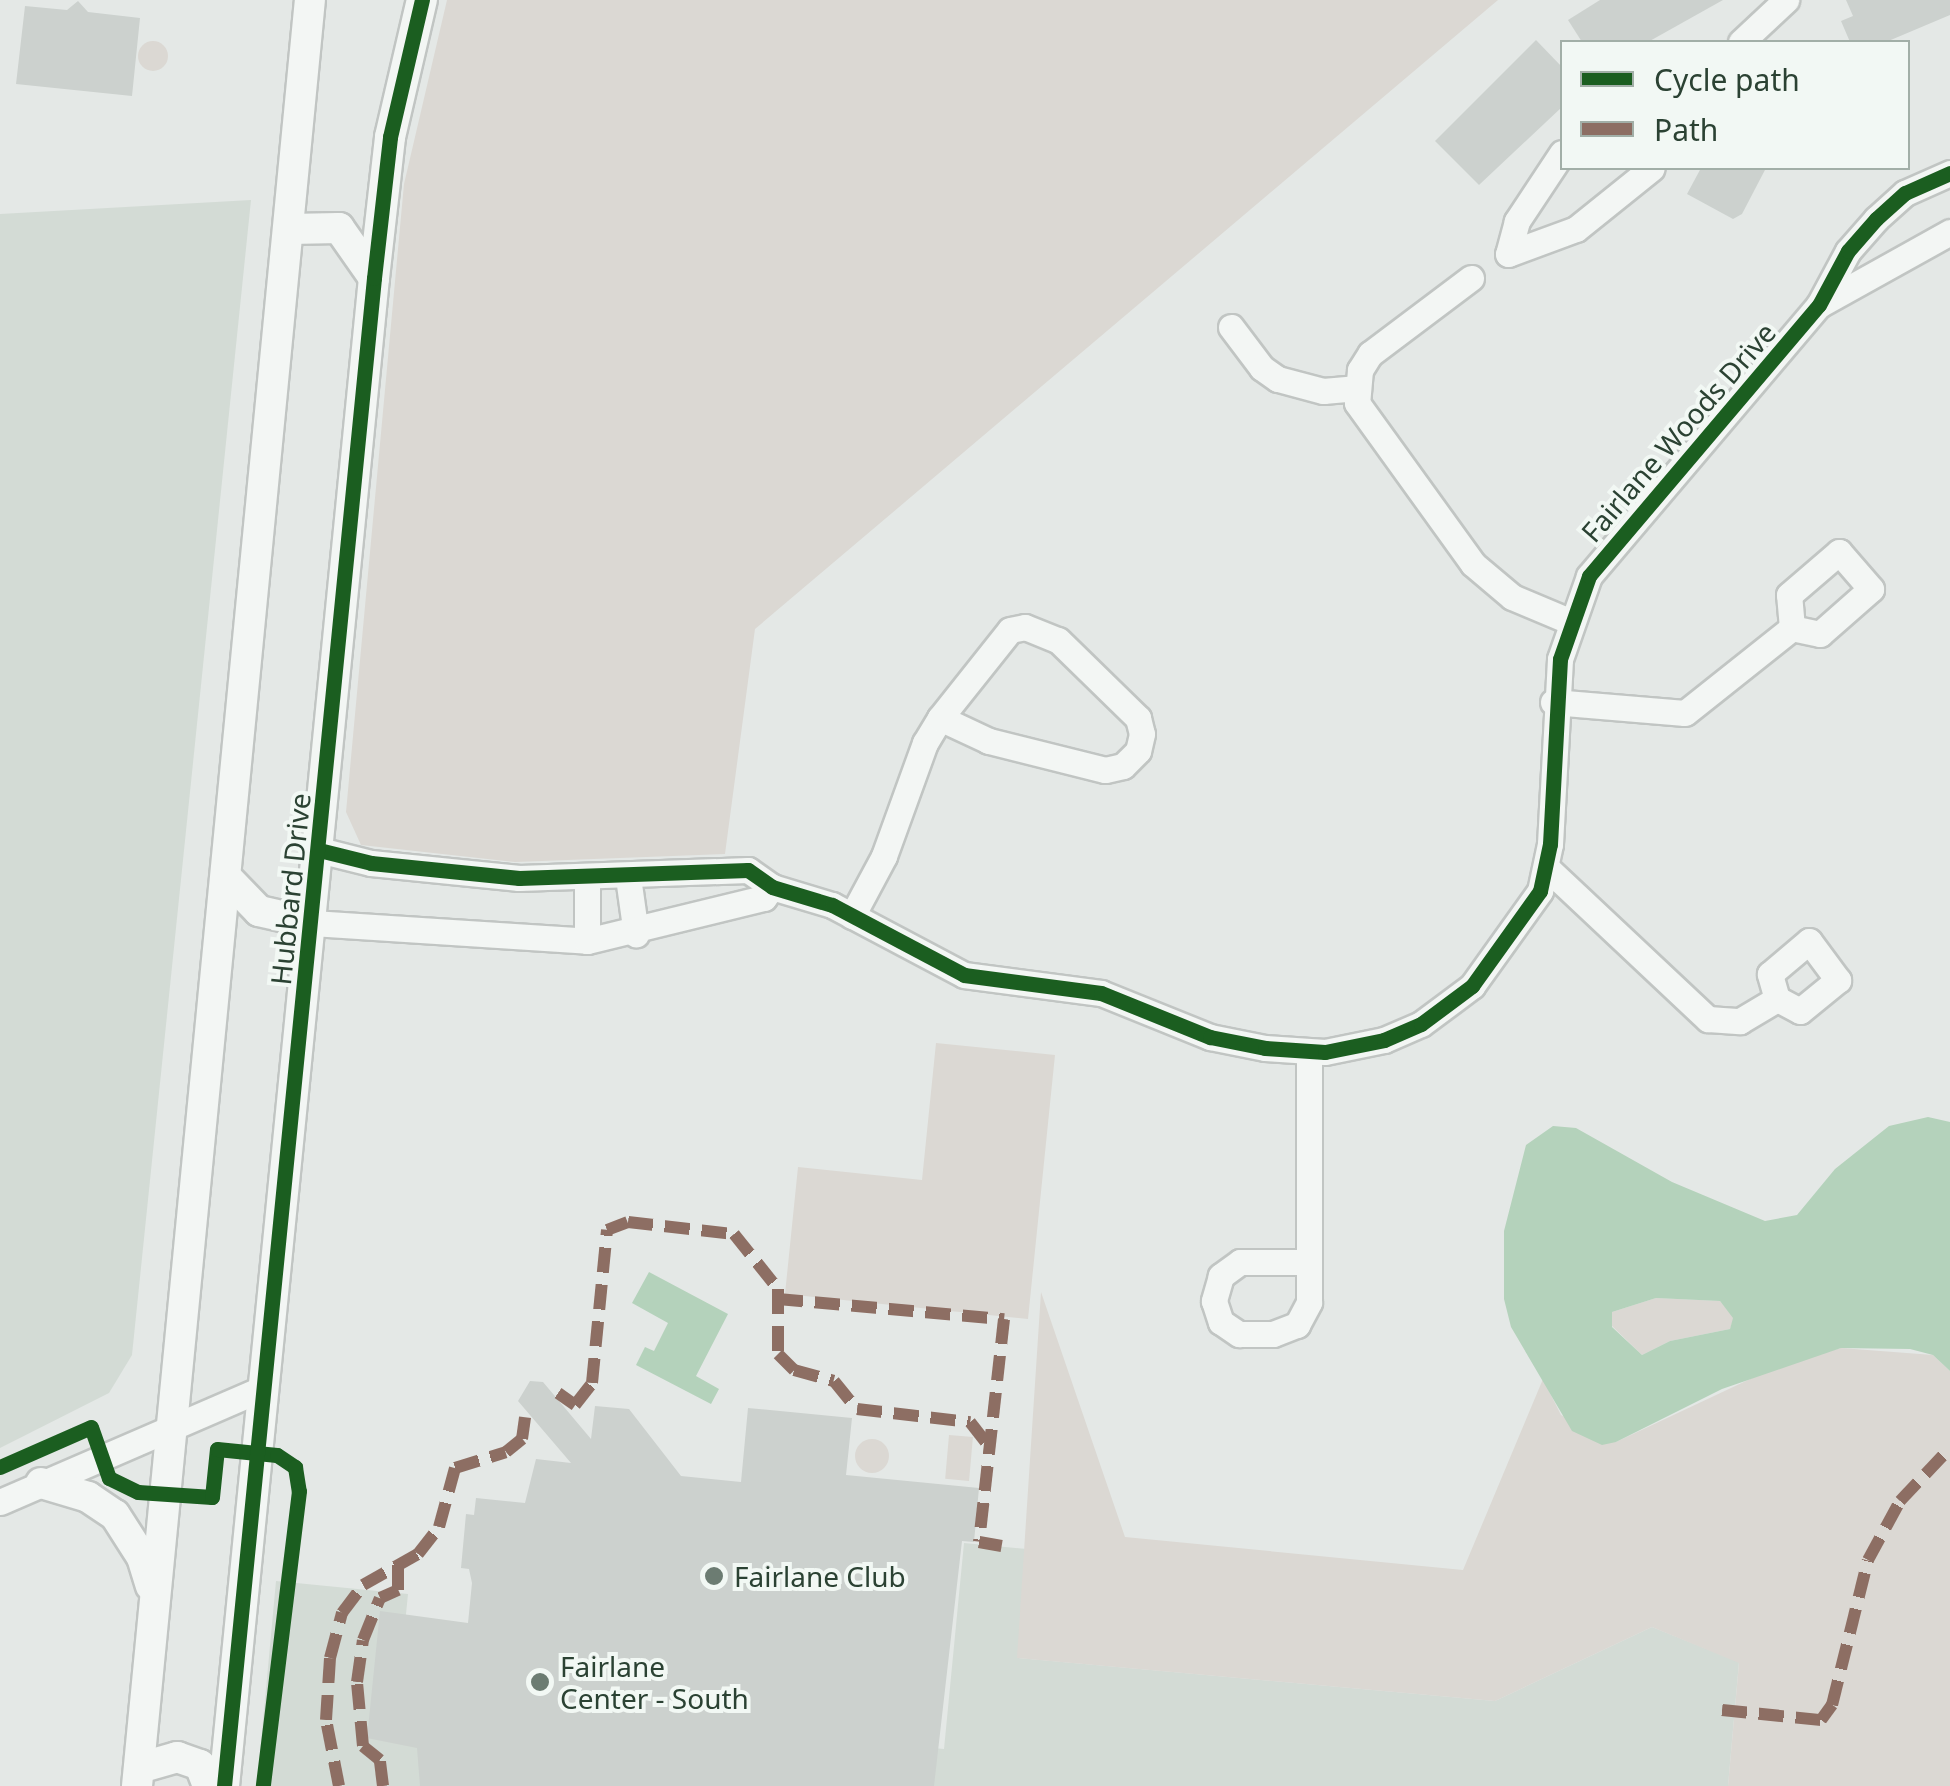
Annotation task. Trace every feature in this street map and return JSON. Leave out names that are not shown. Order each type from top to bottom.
[{"type":"street","points":[[138,1777],[310,0]]},
{"type":"street","name":"Hubbard Drive","points":[[224,1786],[374,278],[390,137],[422,0]]},
{"type":"street","points":[[1743,40],[1786,0]]},
{"type":"street","points":[[1560,156],[1517,221],[1508,254],[1591,220],[1650,170]]},
{"type":"street","name":"Fairlane Woods Drive","points":[[319,850],[370,863],[587,880],[724,867],[764,876],[772,887],[852,916],[964,975],[1101,994],[1210,1037],[1309,1052],[1384,1040],[1454,1002],[1525,918],[1547,868],[1553,702],[1569,621],[1614,540],[1820,306],[1848,251],[1876,219],[1905,193],[1950,173]]},
{"type":"street","points":[[290,229],[339,228],[374,278]]},
{"type":"street","name":"Fairlane Woods Drive","points":[[1820,306],[1950,232]]},
{"type":"street","points":[[1471,278],[1370,354],[1355,388],[1364,420],[1473,564],[1512,597],[1569,621]]},
{"type":"street","points":[[1231,328],[1262,368],[1278,379],[1323,391],[1355,388]]},
{"type":"street","points":[[852,916],[940,718],[1010,630],[1025,627],[1058,640],[1138,718],[1142,734],[1138,751],[1123,766],[1105,770],[989,742],[940,718]]},
{"type":"street","points":[[1553,702],[1685,712],[1792,628]]},
{"type":"street","points":[[1547,868],[1694,1012],[1740,1022],[1776,1000]]},
{"type":"street","points":[[628,877],[636,934]]},
{"type":"street","points":[[227,878],[259,910],[312,923],[587,941],[636,934],[764,898],[772,887]]},
{"type":"street","points":[[587,880],[587,941]]},
{"type":"street","points":[[1304,1262],[1309,1052]]},
{"type":"street","points":[[0,1502],[264,1388]]},
{"type":"street","points":[[41,1483],[88,1497],[115,1515],[142,1557],[154,1606]]},
{"type":"street","points":[[138,1777],[178,1757],[200,1764],[208,1786]]},
{"type":"shaded area","points":[[447,0],[1498,0],[755,629],[725,854],[515,862],[361,845],[346,812],[404,184]]},
{"type":"shaded area","points":[[153,41],[164,45],[168,56],[164,67],[153,71],[142,67],[138,56],[142,45]]},
{"type":"shaded area","points":[[251,200],[132,1355],[109,1393],[0,1448],[0,214]]},
{"type":"shaded area","points":[[936,1043],[1055,1055],[1028,1319],[785,1294],[798,1167],[922,1180]]},
{"type":"shaded area","points":[[1928,1117],[1950,1122],[1950,1371],[1933,1355],[1910,1349],[1841,1348],[1722,1389],[1616,1442],[1602,1445],[1572,1431],[1511,1327],[1504,1299],[1504,1231],[1526,1145],[1553,1126],[1576,1128],[1672,1182],[1765,1221],[1797,1215],[1835,1169],[1889,1126]],"holes":[[[1656,1298],[1720,1301],[1733,1318],[1730,1329],[1670,1341],[1642,1355],[1612,1327],[1612,1312]]]},
{"type":"shaded area","points":[[649,1272],[728,1314],[696,1376],[719,1389],[711,1404],[636,1365],[645,1347],[654,1351],[668,1323],[632,1303]]},
{"type":"shaded area","points":[[1041,1292],[1125,1537],[1463,1570],[1543,1379],[1561,1415],[1616,1442],[1782,1364],[1841,1348],[1933,1355],[1950,1371],[1950,1786],[1728,1786],[1739,1663],[1652,1627],[1495,1701],[1017,1658]]},
{"type":"shaded area","points":[[1656,1298],[1720,1301],[1734,1318],[1730,1329],[1670,1341],[1642,1355],[1612,1326],[1612,1312]]},
{"type":"shaded area","points":[[949,1435],[973,1437],[969,1481],[945,1479]]},
{"type":"shaded area","points":[[872,1439],[884,1444],[889,1456],[884,1468],[872,1473],[860,1468],[855,1456],[860,1444]]},
{"type":"shaded area","points":[[964,1543],[1027,1549],[1018,1658],[1495,1701],[1652,1627],[1739,1662],[1728,1786],[257,1786],[276,1581],[408,1594],[405,1624],[648,1721],[944,1749]]},
{"type":"building","points":[[1600,0],[1723,0],[1652,40],[1581,40],[1568,20]]},
{"type":"building","points":[[1846,0],[1950,0],[1950,15],[1891,40],[1849,40],[1841,21],[1853,16]]},
{"type":"building","points":[[78,1],[88,12],[140,18],[132,96],[16,84],[25,6],[67,10]]},
{"type":"building","points":[[1536,40],[1560,65],[1560,109],[1479,185],[1435,141]]},
{"type":"building","points":[[1700,170],[1765,170],[1742,214],[1733,219],[1687,194]]},
{"type":"building","name":"Fairlane Club","points":[[530,1381],[543,1382],[591,1439],[595,1406],[629,1409],[681,1476],[741,1482],[748,1408],[852,1418],[846,1475],[979,1488],[974,1542],[962,1541],[934,1786],[420,1786],[417,1748],[367,1738],[380,1611],[468,1623],[472,1583],[469,1569],[461,1568],[466,1514],[474,1515],[476,1498],[525,1503],[536,1459],[571,1463],[518,1401]]},
{"type":"marked path","points":[[558,1393],[575,1405],[592,1383],[607,1230],[628,1222],[734,1234],[778,1289],[778,1354],[794,1370],[834,1381],[857,1409],[970,1422],[992,1450]]},
{"type":"marked path","points":[[778,1299],[1004,1319],[979,1542],[1002,1546]]},
{"type":"marked path","points":[[339,1786],[326,1720],[330,1658],[342,1613],[363,1585],[418,1554],[439,1527],[455,1468],[506,1452],[522,1439],[525,1417]]},
{"type":"marked path","points":[[1722,1710],[1821,1720],[1832,1705],[1868,1560],[1900,1501],[1950,1448]]},
{"type":"marked path","points":[[383,1786],[380,1760],[363,1746],[357,1682],[363,1640],[380,1598],[398,1590],[398,1564]]},
{"type":"cycle path","points":[[224,1786],[374,278],[390,137],[422,0]]},
{"type":"cycle path","points":[[319,850],[371,863],[519,878],[748,870],[772,887],[832,905],[964,975],[1101,993],[1210,1037],[1265,1048],[1325,1052],[1384,1040],[1421,1024],[1472,986],[1540,891],[1550,844],[1560,659],[1589,576],[1819,305],[1848,251],[1876,219],[1905,193],[1950,173]]},
{"type":"cycle path","points":[[0,1467],[91,1427],[109,1478],[138,1492],[212,1497],[217,1449],[277,1455],[295,1467],[299,1491],[263,1786]]},
{"type":"place","name":"Fairlane Club","points":[[714,1576]]},
{"type":"place","name":"Fairlane Center - South","points":[[540,1682]]}]
